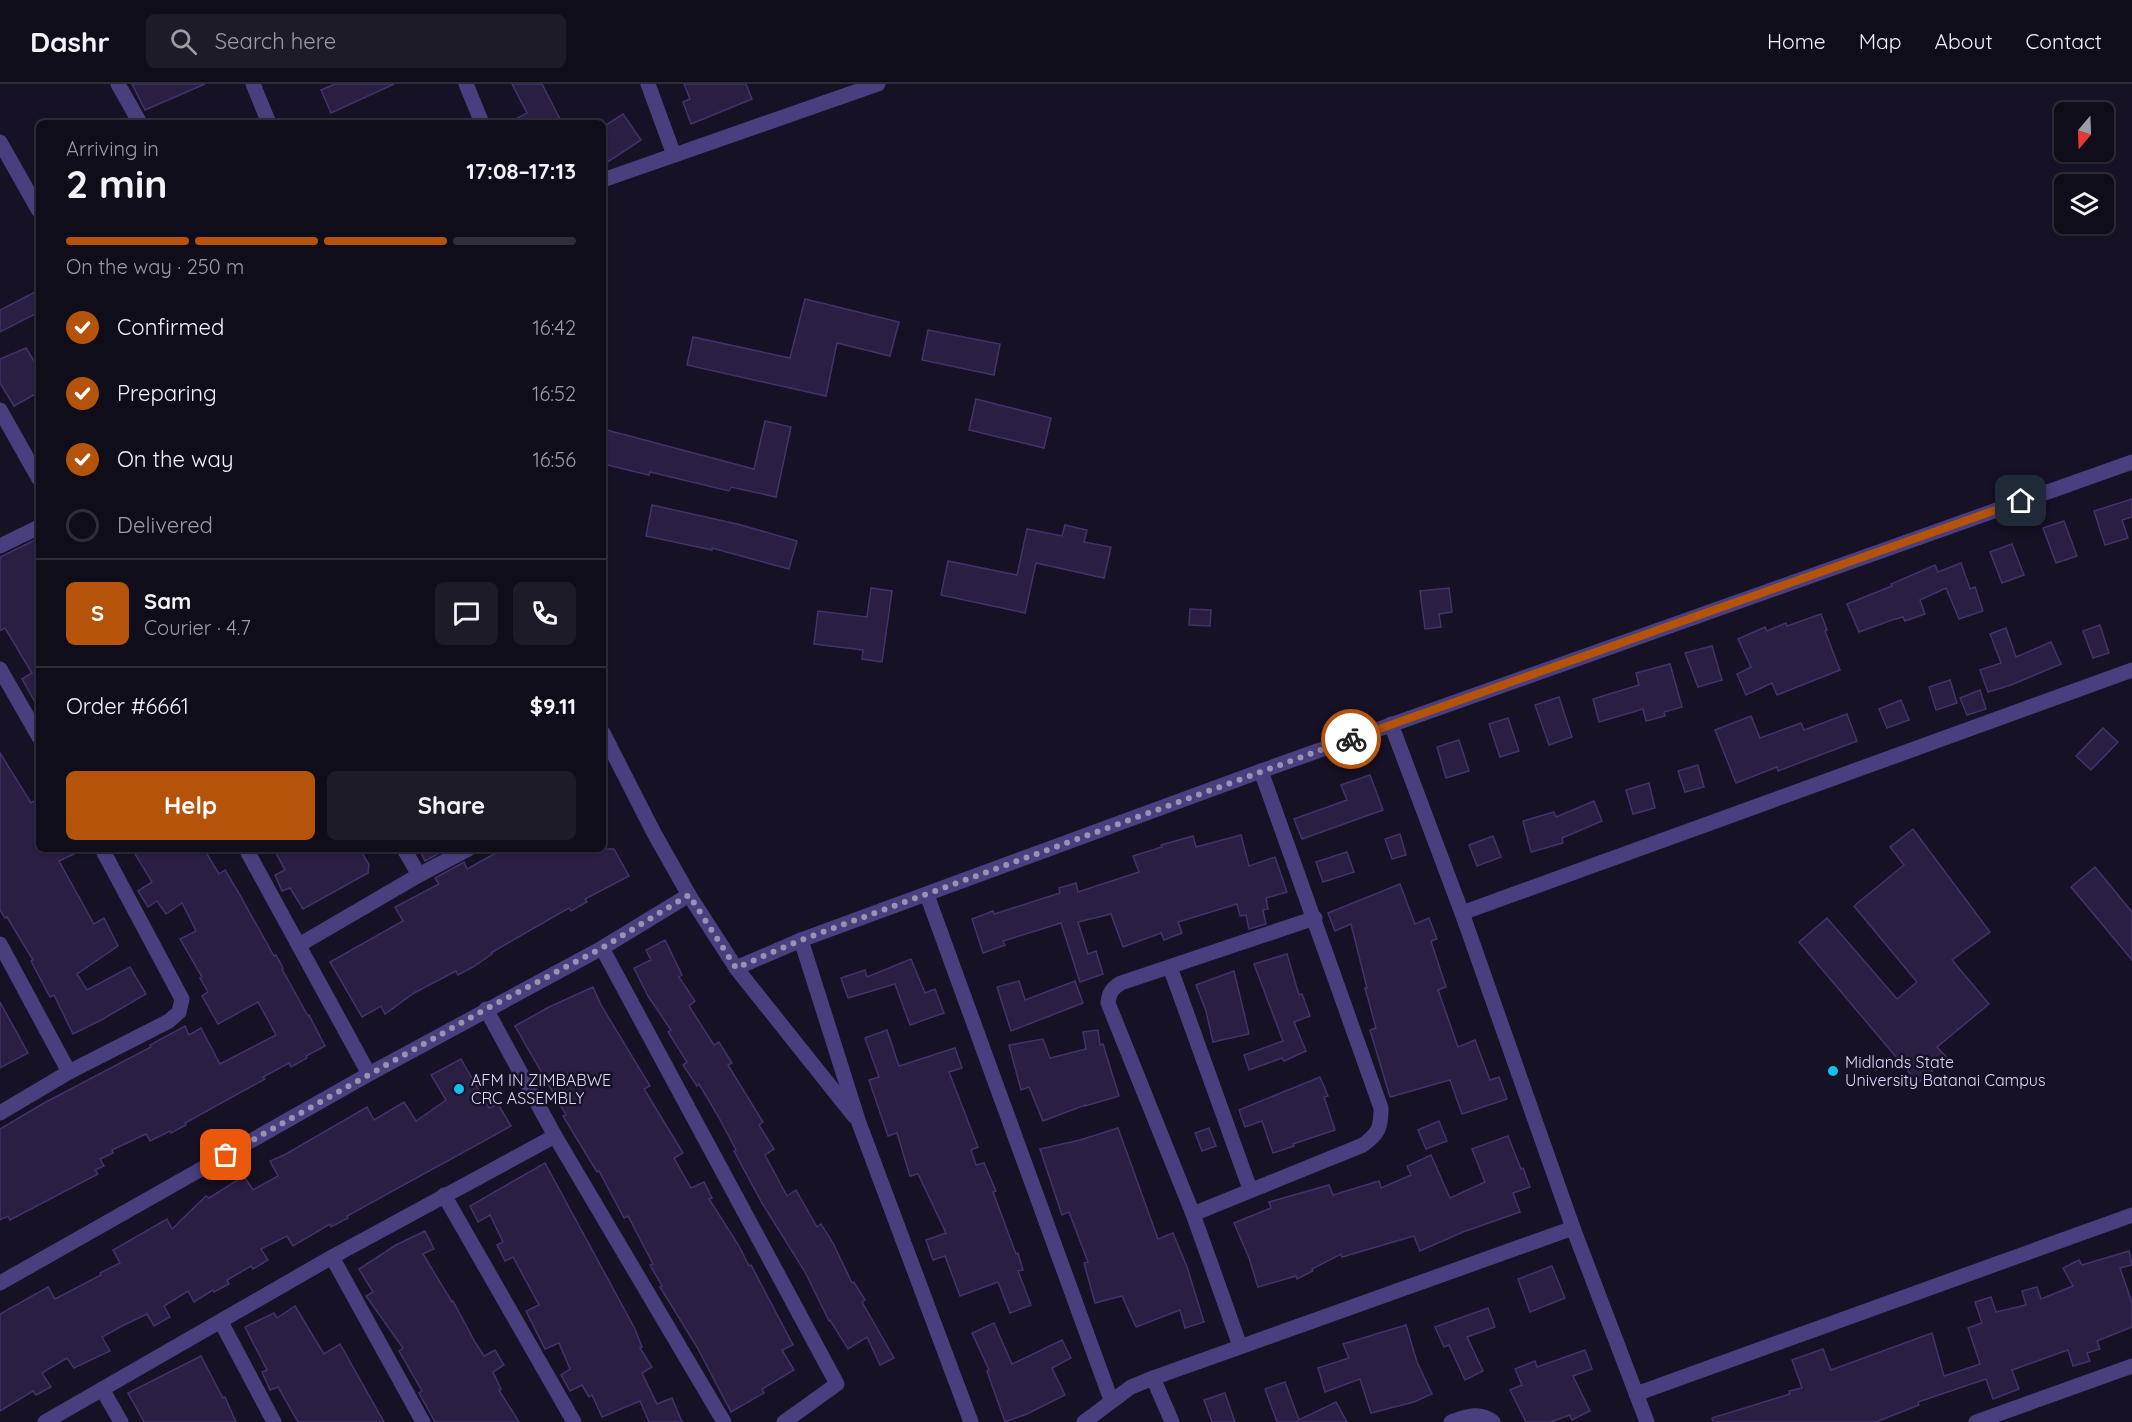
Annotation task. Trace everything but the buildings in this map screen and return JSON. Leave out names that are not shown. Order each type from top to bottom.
[{"type":"street","points":[[118,84],[138,120]]},
{"type":"street","points":[[252,84],[268,120]]},
{"type":"street","points":[[466,84],[481,120]]},
{"type":"street","points":[[648,84],[674,155]]},
{"type":"street","points":[[606,179],[878,84]]},
{"type":"street","points":[[0,142],[36,206]]},
{"type":"street","points":[[0,410],[36,474]]},
{"type":"street","points":[[736,968],[801,940],[1261,771],[2132,462]]},
{"type":"street","points":[[0,546],[36,528]]},
{"type":"street","points":[[0,669],[36,732]]},
{"type":"street","points":[[1462,913],[2132,670]]},
{"type":"street","points":[[1391,724],[1462,913],[1573,1228],[1647,1422]]},
{"type":"street","points":[[606,739],[689,895],[736,968],[859,1123]]},
{"type":"street","points":[[1193,1214],[1362,1144],[1376,1135],[1381,1122],[1381,1108],[1261,771]]},
{"type":"street","points":[[0,1113],[69,1072],[169,1022],[179,1012],[182,999],[104,852]]},
{"type":"street","points":[[248,852],[369,1074]]},
{"type":"street","points":[[406,852],[419,875]]},
{"type":"street","points":[[299,945],[462,852]]},
{"type":"street","points":[[1,1281],[486,1009],[602,948],[689,895]]},
{"type":"street","points":[[927,895],[1111,1400]]},
{"type":"street","points":[[1240,1346],[1193,1214],[1108,1003],[1113,987],[1315,918]]},
{"type":"street","points":[[801,940],[859,1123],[971,1422]]},
{"type":"street","points":[[602,948],[837,1384],[784,1422]]},
{"type":"street","points":[[2,952],[69,1072]]},
{"type":"street","points":[[1170,967],[1250,1189]]},
{"type":"street","points":[[486,1009],[555,1136],[724,1422]]},
{"type":"street","points":[[45,1422],[332,1257],[555,1136]]},
{"type":"street","points":[[444,1195],[574,1422]]},
{"type":"street","points":[[1636,1394],[2132,1215]]},
{"type":"street","points":[[1084,1422],[1131,1387],[1153,1378],[1573,1228]]},
{"type":"street","points":[[332,1257],[423,1422]]},
{"type":"street","points":[[221,1322],[274,1422]]},
{"type":"street","points":[[1982,1421],[2132,1366]]},
{"type":"street","points":[[1153,1378],[1172,1422]]},
{"type":"street","points":[[102,1389],[121,1422]]},
{"type":"street","points":[[1451,1422],[1475,1414],[1487,1417],[1493,1422]]},
{"type":"way so far","points":[[226,1155],[486,1009],[602,948],[689,895],[736,968],[801,940],[1351,739]]},
{"type":"place","name":"Midlands State University Batanai Campus","points":[[1833,1071]]},
{"type":"place","name":"AFM IN ZIMBABWE CRC ASSEMBLY","points":[[459,1089]]},
{"type":"route","points":[[1351,739],[2021,501]]}]
